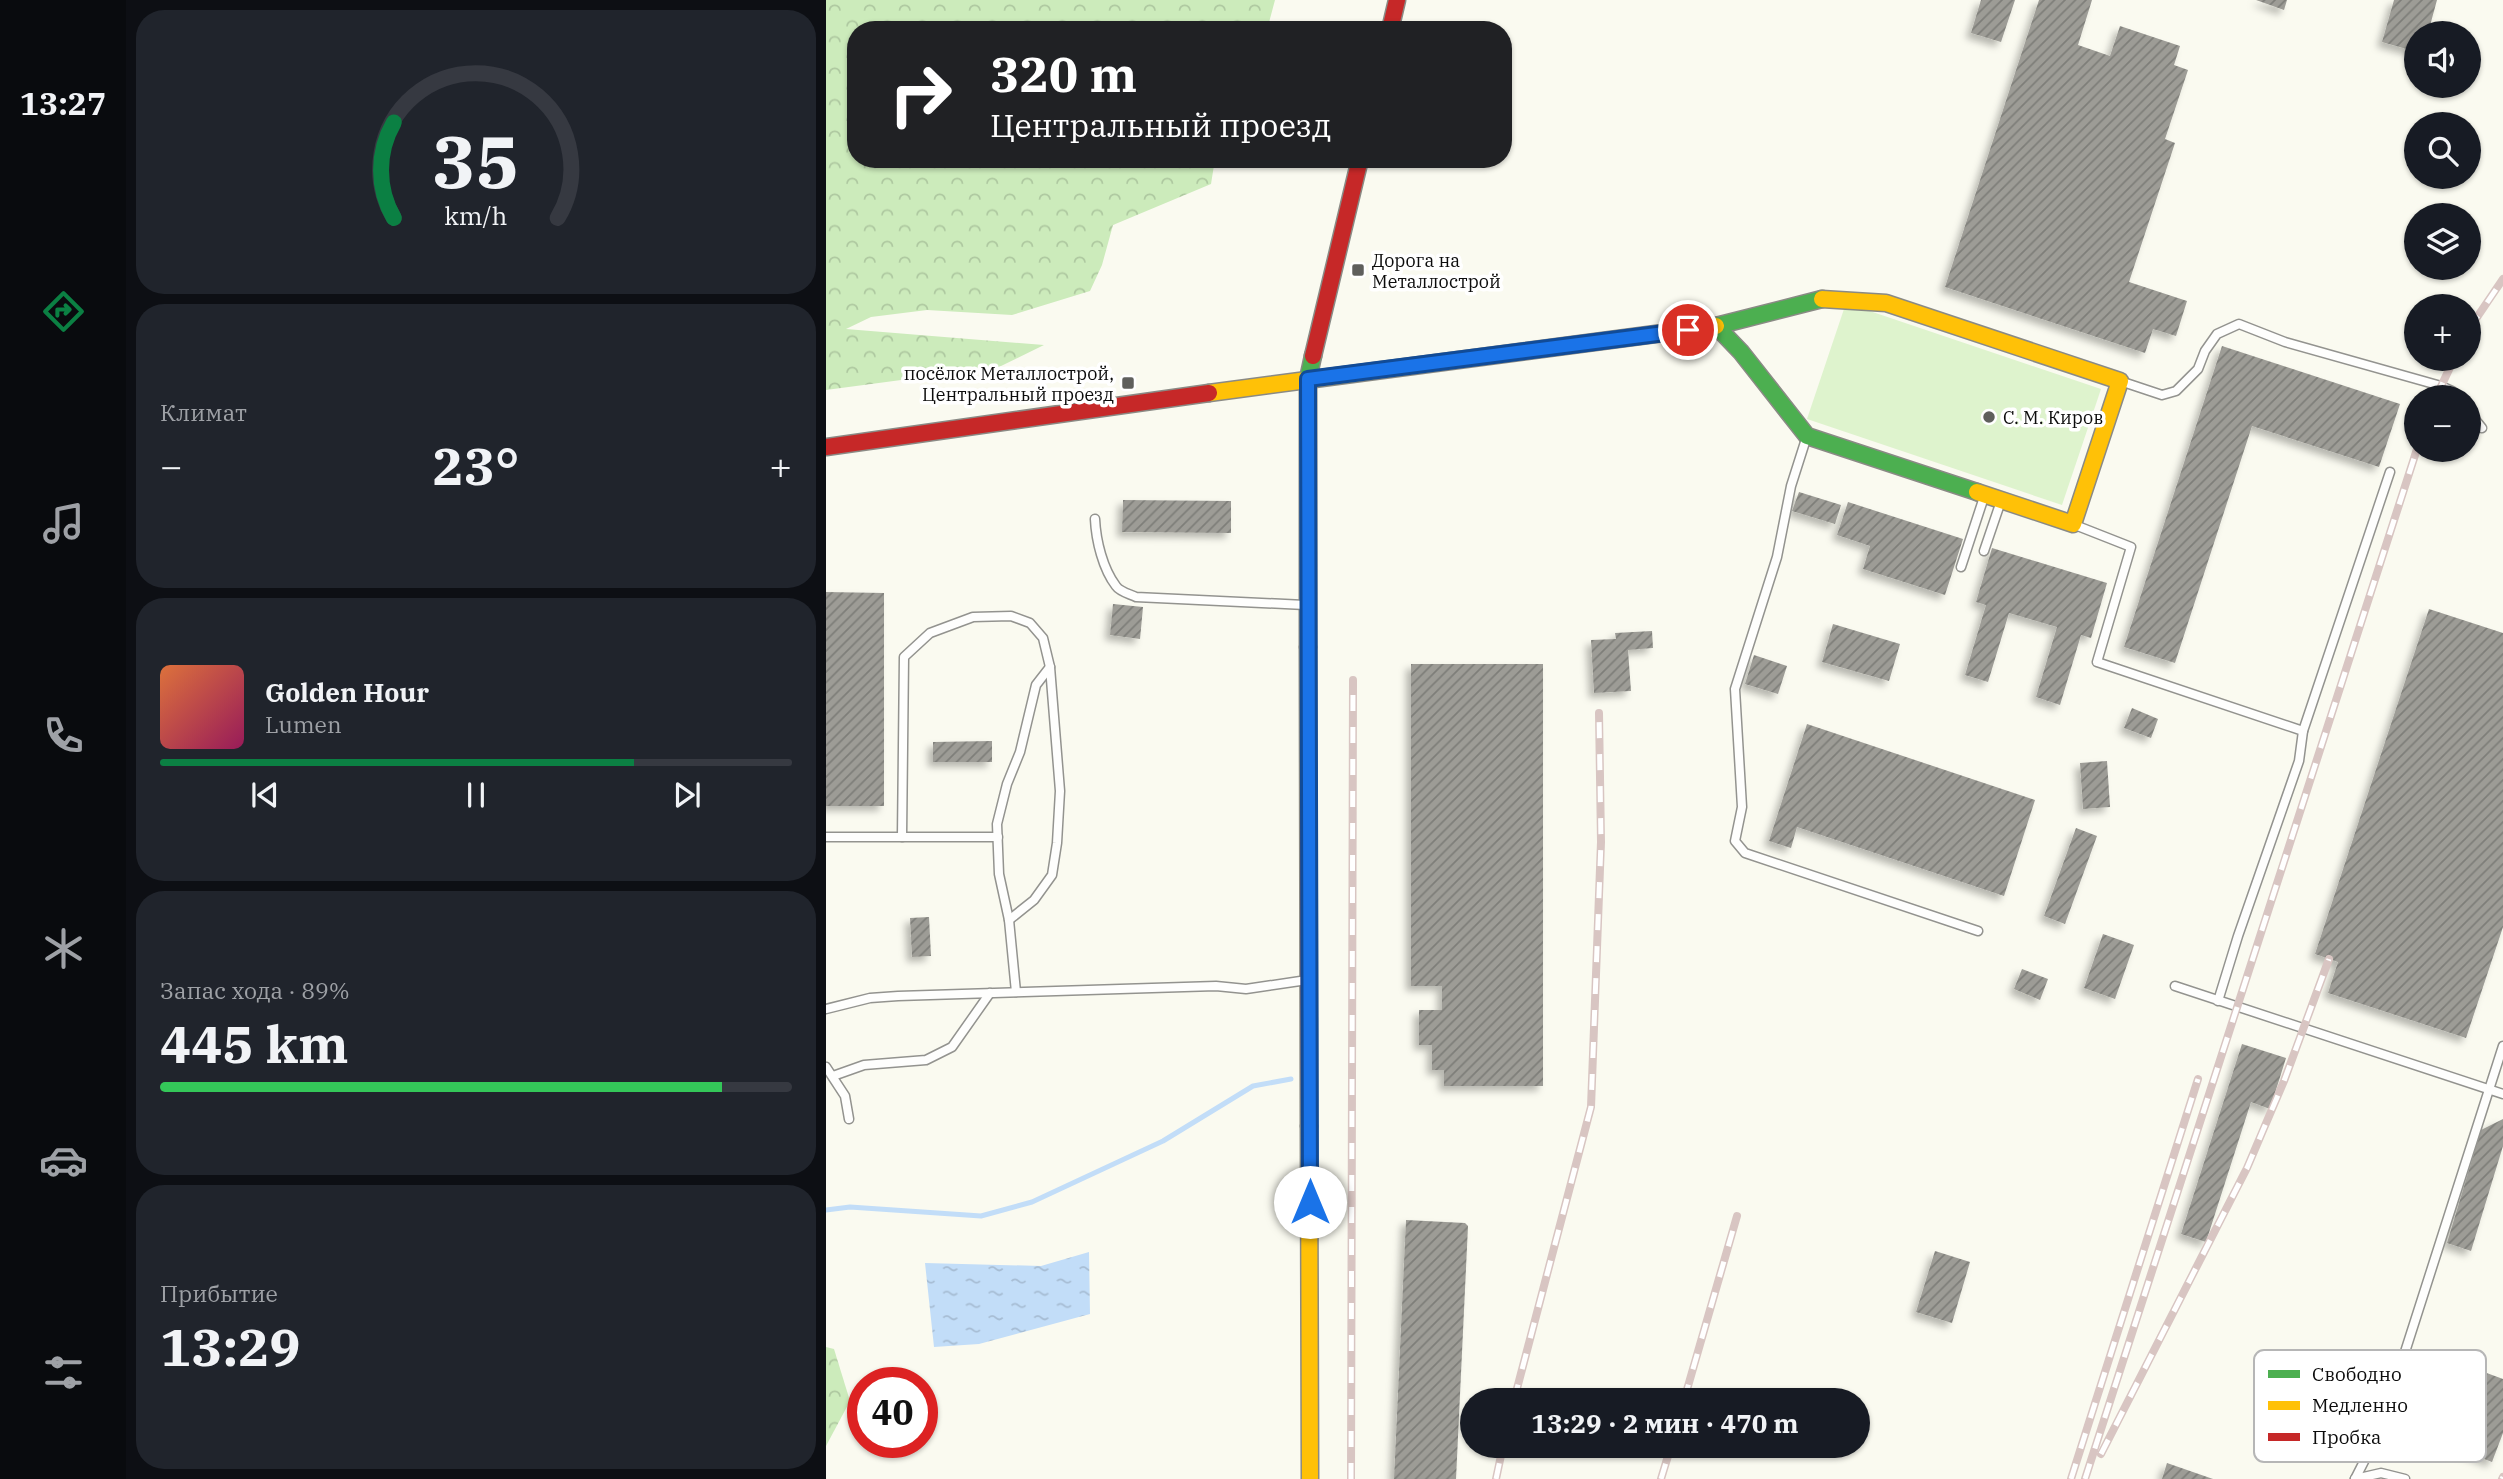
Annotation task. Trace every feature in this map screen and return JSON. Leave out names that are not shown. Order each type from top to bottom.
[{"type":"street","points":[[1392,21],[1397,0]]},
{"type":"street","points":[[1310,1479],[1308,379],[1358,168]]},
{"type":"street","points":[[826,447],[1308,379],[1716,326],[1822,299],[1886,303],[2120,381],[2073,524],[1807,436],[1741,352],[1716,326]]},
{"type":"lane","points":[[2120,381],[2162,395],[2176,391],[2198,369],[2205,351],[2217,334],[2239,324],[2285,342],[2437,385]]},
{"type":"lane","points":[[1807,436],[1791,486],[1777,557],[1735,689],[1742,807],[1735,841],[1745,853],[1978,931]]},
{"type":"lane","points":[[2218,1000],[2299,761],[2303,732],[2390,472]]},
{"type":"lane","points":[[1961,567],[1985,495]]},
{"type":"lane","points":[[1984,551],[2001,500]]},
{"type":"lane","points":[[1095,519],[1096,536],[1112,578],[1118,589],[1136,597],[1309,606]]},
{"type":"lane","points":[[2073,524],[2131,547],[2097,662],[2303,732]]},
{"type":"lane","points":[[902,837],[904,657],[930,633],[972,617],[1012,616],[1030,623],[1043,638],[1050,667],[1060,791],[1057,843],[1052,875],[1034,900],[1009,920]]},
{"type":"lane","points":[[1016,992],[1009,920],[999,874],[997,824],[1020,752],[1036,685],[1050,667]]},
{"type":"lane","points":[[826,837],[998,837]]},
{"type":"lane","points":[[826,1009],[870,998],[1216,986],[1246,989],[1309,980]]},
{"type":"lane","points":[[2175,986],[2503,1094]]},
{"type":"lane","points":[[833,1076],[864,1065],[926,1060],[952,1047],[990,993]]},
{"type":"lane","points":[[2406,1350],[2503,1046]]},
{"type":"lane","points":[[826,1067],[845,1096],[849,1119]]},
{"type":"lane","points":[[2355,1479],[2364,1462]]},
{"type":"lane","points":[[2355,1479],[2381,1473],[2405,1479]]},
{"type":"green space","points":[[826,0],[1275,0],[1269,21],[847,21],[847,168],[1214,168],[1211,184],[1113,225],[1102,265],[1090,291],[1012,315],[927,310],[871,317],[846,329],[1044,345],[999,367],[826,390]]},
{"type":"green space","points":[[1846,303],[2101,389],[2062,505],[1807,419]]},
{"type":"green space","points":[[826,1347],[834,1349],[847,1391],[847,1407],[826,1446]]},
{"type":"water","points":[[1089,1252],[1090,1314],[979,1344],[934,1347],[925,1263],[1041,1266]]},
{"type":"building","points":[[1981,0],[2015,0],[2001,42],[1971,33]]},
{"type":"building","points":[[2039,0],[2092,0],[2078,45],[2110,56],[2120,26],[2180,46],[2174,65],[2188,70],[2165,139],[2175,143],[2129,282],[2187,301],[2176,336],[2153,329],[2145,353],[1945,287]]},
{"type":"building","points":[[2256,0],[2287,0],[2284,10]]},
{"type":"building","points":[[2394,0],[2437,0],[2431,21],[2404,21],[2404,48],[2382,42]]},
{"type":"building","points":[[2222,346],[2400,404],[2379,467],[2252,426],[2175,663],[2124,647]]},
{"type":"building","points":[[1799,492],[1841,505],[1835,524],[1792,511]]},
{"type":"building","points":[[1123,500],[1231,501],[1231,533],[1122,532]]},
{"type":"building","points":[[1848,502],[1963,539],[1945,595],[1863,569],[1870,546],[1837,535]]},
{"type":"building","points":[[1992,548],[2107,583],[2091,638],[2081,635],[2060,705],[2036,697],[2057,627],[2009,613],[1988,682],[1965,675],[1986,605],[1976,602]]},
{"type":"building","points":[[826,592],[884,593],[884,806],[826,806]]},
{"type":"building","points":[[1113,604],[1143,607],[1140,639],[1110,635]]},
{"type":"building","points":[[2429,609],[2503,633],[2503,927],[2466,1038],[2328,993],[2338,962],[2315,954]]},
{"type":"building","points":[[1833,624],[1900,644],[1889,681],[1822,662]]},
{"type":"building","points":[[1652,631],[1653,648],[1628,650],[1631,691],[1594,693],[1591,640],[1616,639],[1615,633]]},
{"type":"building","points":[[1754,655],[1787,666],[1778,694],[1745,684]]},
{"type":"building","points":[[1411,664],[1543,664],[1543,1086],[1444,1086],[1444,1070],[1432,1070],[1432,1045],[1419,1045],[1419,1010],[1442,1010],[1442,986],[1411,986]]},
{"type":"building","points":[[2132,708],[2158,719],[2151,738],[2124,728]]},
{"type":"building","points":[[1807,724],[2035,800],[2004,896],[1797,827],[1791,848],[1769,841]]},
{"type":"building","points":[[992,741],[992,762],[933,762],[933,742]]},
{"type":"building","points":[[2107,761],[2110,807],[2083,809],[2080,763]]},
{"type":"building","points":[[2076,828],[2097,836],[2065,924],[2044,916]]},
{"type":"building","points":[[929,917],[931,956],[912,957],[910,918]]},
{"type":"building","points":[[2103,934],[2134,945],[2115,999],[2084,988]]},
{"type":"building","points":[[2022,969],[2048,979],[2040,1000],[2014,989]]},
{"type":"building","points":[[2242,1044],[2286,1058],[2270,1109],[2251,1102],[2206,1242],[2181,1234]]},
{"type":"building","points":[[2503,1119],[2503,1146],[2471,1251],[2447,1243],[2481,1130]]},
{"type":"building","points":[[1406,1220],[1465,1223],[1468,1226],[1456,1479],[1394,1479]]},
{"type":"building","points":[[1935,1251],[1970,1262],[1952,1323],[1916,1312]]},
{"type":"building","points":[[2486,1373],[2503,1379],[2503,1433],[2492,1462],[2486,1460]]},
{"type":"building","points":[[2167,1463],[2213,1479],[2162,1479]]},
{"type":"waterway","points":[[826,1210],[850,1207],[981,1216],[1032,1202],[1163,1141],[1253,1086],[1291,1079]]},
{"type":"railway","points":[[2481,311],[2503,279]]},
{"type":"railway","points":[[2442,385],[2448,371]]},
{"type":"railway","points":[[2085,1479],[2413,462]]},
{"type":"railway","points":[[1351,1479],[1353,680]]},
{"type":"railway","points":[[1517,1388],[1591,1107],[1601,842],[1599,713]]},
{"type":"railway","points":[[2101,1454],[2247,1168],[2284,1081],[2329,959]]},
{"type":"railway","points":[[2071,1479],[2198,1079]]},
{"type":"railway","points":[[1687,1388],[1737,1216]]},
{"type":"railway","points":[[1496,1479],[1500,1458]]},
{"type":"railway","points":[[1661,1479],[1667,1458]]},
{"type":"traffic: fast","points":[[1822,299],[1716,326],[1741,352],[1807,436],[1977,492]]},
{"type":"traffic: fast","points":[[1308,647],[1308,379],[1313,356]]},
{"type":"traffic: slow","points":[[1822,299],[1886,303],[2120,381],[2073,524],[1977,492]]},
{"type":"traffic: slow","points":[[1209,393],[1716,326]]},
{"type":"traffic: slow","points":[[1309,1126],[1310,1479]]},
{"type":"traffic: jam","points":[[1392,21],[1397,0]]},
{"type":"traffic: jam","points":[[1313,356],[1358,168]]},
{"type":"traffic: jam","points":[[826,447],[1209,393]]},
{"type":"traffic: jam","points":[[1308,647],[1309,1126]]},
{"type":"place","name":"Дорога на Металлострой","points":[[1358,270]]},
{"type":"place","name":"посёлок Металлострой, Центральный проезд","points":[[1128,383]]},
{"type":"place","name":"С. М. Киров","points":[[1989,417]]},
{"type":"route","points":[[1310,1202],[1308,379],[1688,330]]}]
